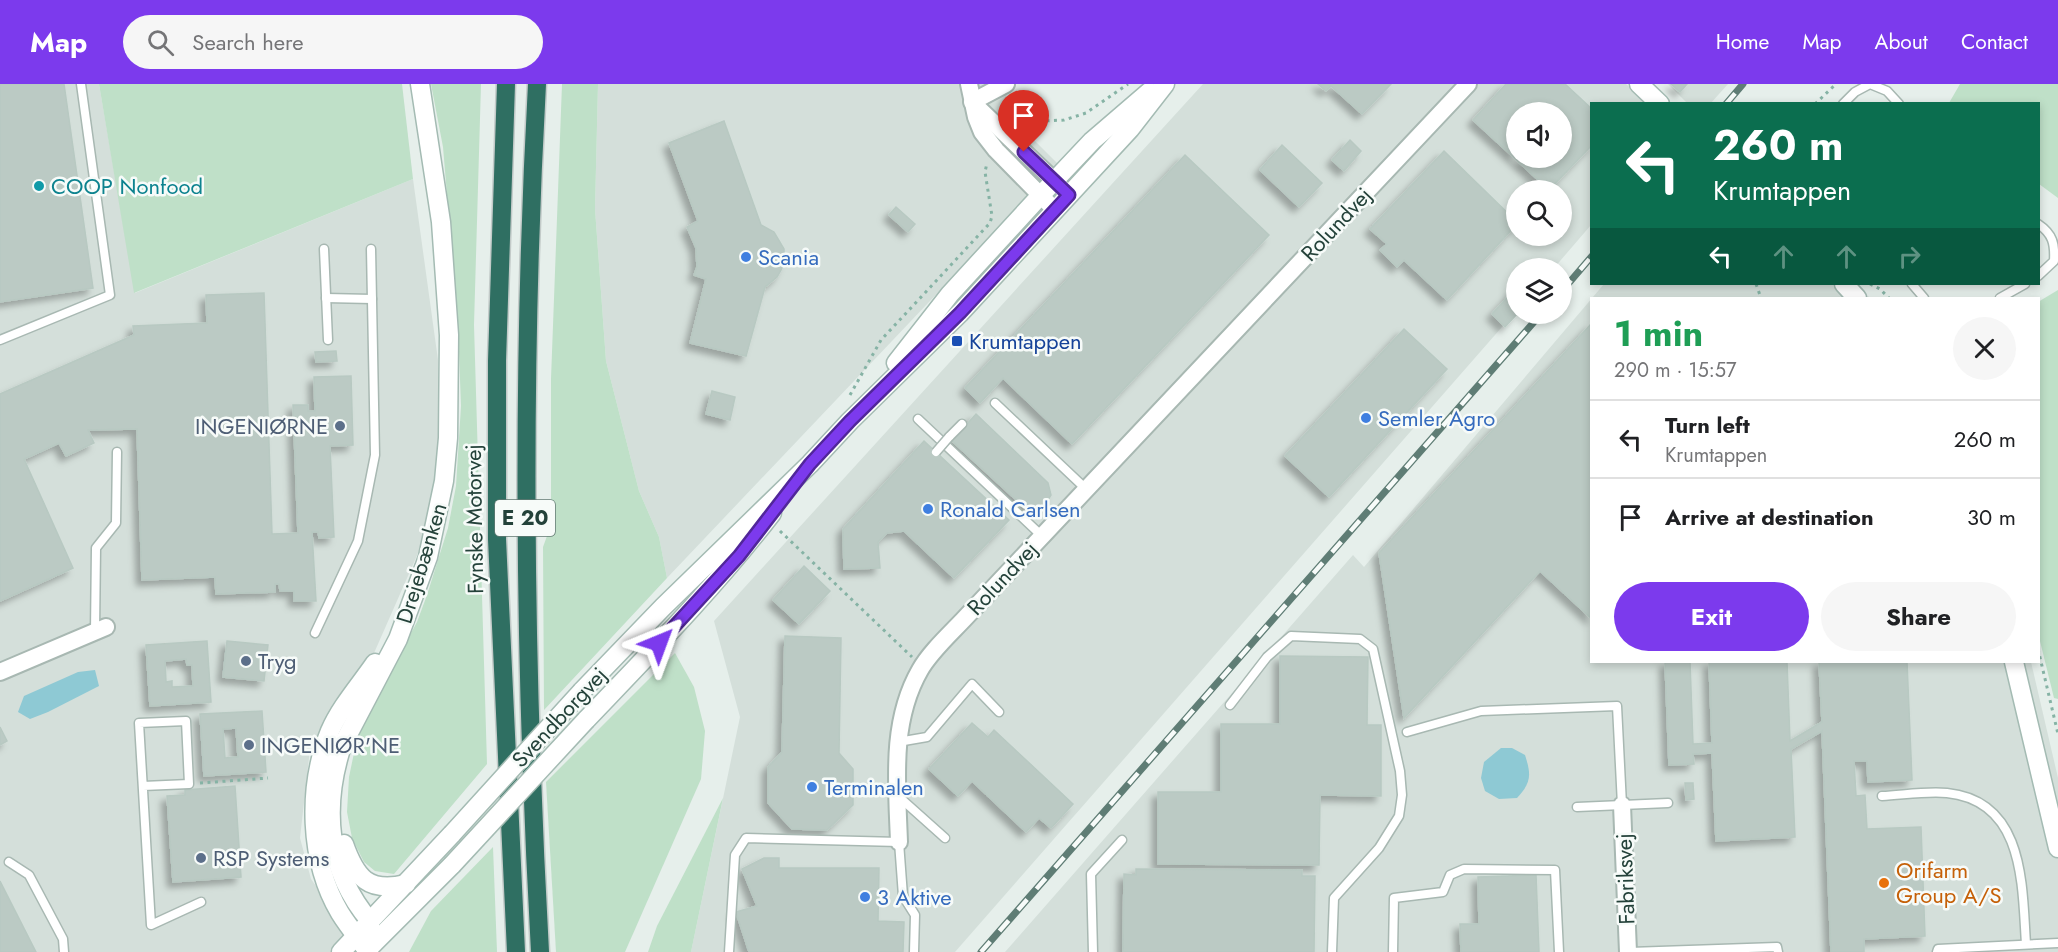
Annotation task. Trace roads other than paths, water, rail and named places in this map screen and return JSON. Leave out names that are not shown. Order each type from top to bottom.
[{"type":"highway","name":"Fynske Motorvej","points":[[506,84],[497,361],[497,539],[516,952]]},
{"type":"highway","name":"E 20","points":[[537,84],[529,260],[525,539],[529,702],[540,952]]},
{"type":"main road","name":"Drejebænken","points":[[370,921],[357,906],[336,855],[330,833],[330,800],[336,763],[351,725],[398,639],[428,557],[444,482],[448,438],[448,335],[442,234],[420,84]]},
{"type":"main road","name":"Svendborgvej","points":[[850,421],[950,294],[1092,141],[1158,84]]},
{"type":"main road","name":"Svendborgvej","points":[[365,946],[370,921],[582,691],[663,607],[960,313],[1130,129],[1165,84]]},
{"type":"main road","points":[[1639,84],[1658,102]]},
{"type":"main road","points":[[1845,285],[1856,297]]},
{"type":"main road","name":"Svendborgvej","points":[[341,952],[365,946],[452,865],[739,556],[810,464]]},
{"type":"main road","points":[[365,946],[339,912],[327,885],[315,827],[318,769],[336,719],[380,655],[410,605]]},
{"type":"main road","points":[[2014,663],[2058,848]]},
{"type":"main road","points":[[336,763],[341,835],[350,861],[361,877],[377,887],[406,884]]},
{"type":"street","points":[[969,84],[972,102],[982,132],[996,150],[1055,210]]},
{"type":"street","points":[[972,102],[1006,84]]},
{"type":"street","name":"Rolundvej","points":[[899,842],[899,730],[908,693],[921,668],[1086,489],[1468,84]]},
{"type":"street","points":[[972,102],[1069,195]]},
{"type":"street","points":[[0,672],[100,629]]},
{"type":"street","name":"Fabriksvej","points":[[1622,805],[1629,952]]},
{"type":"lane","points":[[0,340],[110,295],[81,84]]},
{"type":"lane","points":[[1845,102],[1855,92],[1870,84],[1887,92],[1897,102]]},
{"type":"lane","points":[[2040,225],[2049,231],[2055,246],[2054,261],[2040,274]]},
{"type":"lane","points":[[324,249],[328,340]]},
{"type":"lane","points":[[315,633],[358,541],[375,455],[371,249]]},
{"type":"lane","points":[[1913,285],[1923,297]]},
{"type":"lane","points":[[2002,297],[2023,285]]},
{"type":"lane","points":[[326,298],[372,299]]},
{"type":"lane","points":[[995,403],[1086,489]]},
{"type":"lane","points":[[918,419],[1042,536]]},
{"type":"lane","points":[[936,452],[962,424]]},
{"type":"lane","points":[[100,629],[96,548],[116,523],[117,452]]},
{"type":"lane","points":[[1230,705],[1267,657],[1291,636],[1360,639],[1373,649],[1400,771],[1402,795],[1399,816],[1379,848],[1334,898],[1332,952]]},
{"type":"lane","points":[[898,742],[927,737],[972,684],[999,712]]},
{"type":"lane","points":[[1407,732],[1481,711],[1617,706],[1622,805]]},
{"type":"lane","points":[[143,786],[189,784],[186,721],[139,723],[151,925],[201,902]]},
{"type":"lane","points":[[1882,796],[1947,793],[1966,797],[1986,807],[2003,824],[2018,859],[2026,944]]},
{"type":"lane","points":[[898,796],[945,838]]},
{"type":"lane","name":"Fabriksvej","points":[[1577,807],[1668,803]]},
{"type":"lane","points":[[729,952],[735,855],[746,838],[899,842],[903,896],[915,915],[914,952]]},
{"type":"lane","points":[[1093,952],[1091,874],[1122,840]]},
{"type":"lane","points":[[9,862],[29,875],[63,939],[64,952]]},
{"type":"lane","points":[[1393,952],[1394,898],[1443,892],[1450,875],[1464,869],[1555,870],[1559,952]]},
{"type":"lane","points":[[1937,952],[1938,949],[2058,943]]},
{"type":"lane","points":[[1629,952],[1777,946],[1778,952]]},
{"type":"water","points":[[95,670],[99,686],[30,719],[18,712],[24,696],[78,672]]},
{"type":"water","points":[[1501,748],[1512,748],[1525,755],[1529,778],[1517,798],[1499,799],[1485,791],[1481,778],[1484,762]]},
{"type":"railway","points":[[1728,102],[1743,84]]},
{"type":"railway","points":[[1572,279],[1590,258]]},
{"type":"railway","points":[[981,952],[1532,324]]},
{"type":"place","name":"COOP Nonfood","points":[[39,186]]},
{"type":"place","name":"Scania","points":[[746,257]]},
{"type":"place","name":"Krumtappen","points":[[957,341]]},
{"type":"place","name":"Semler Agro","points":[[1366,418]]},
{"type":"place","name":"INGENIØRNE","points":[[340,426]]},
{"type":"place","name":"Ronald Carlsen","points":[[928,509]]},
{"type":"place","name":"Tryg","points":[[246,661]]},
{"type":"place","name":"INGENIØR'NE","points":[[249,745]]},
{"type":"place","name":"Terminalen","points":[[812,787]]},
{"type":"place","name":"RSP Systems","points":[[201,858]]},
{"type":"place","name":"Orifarm Group A/S","points":[[1884,883]]},
{"type":"place","name":"3 Aktive","points":[[865,897]]}]
